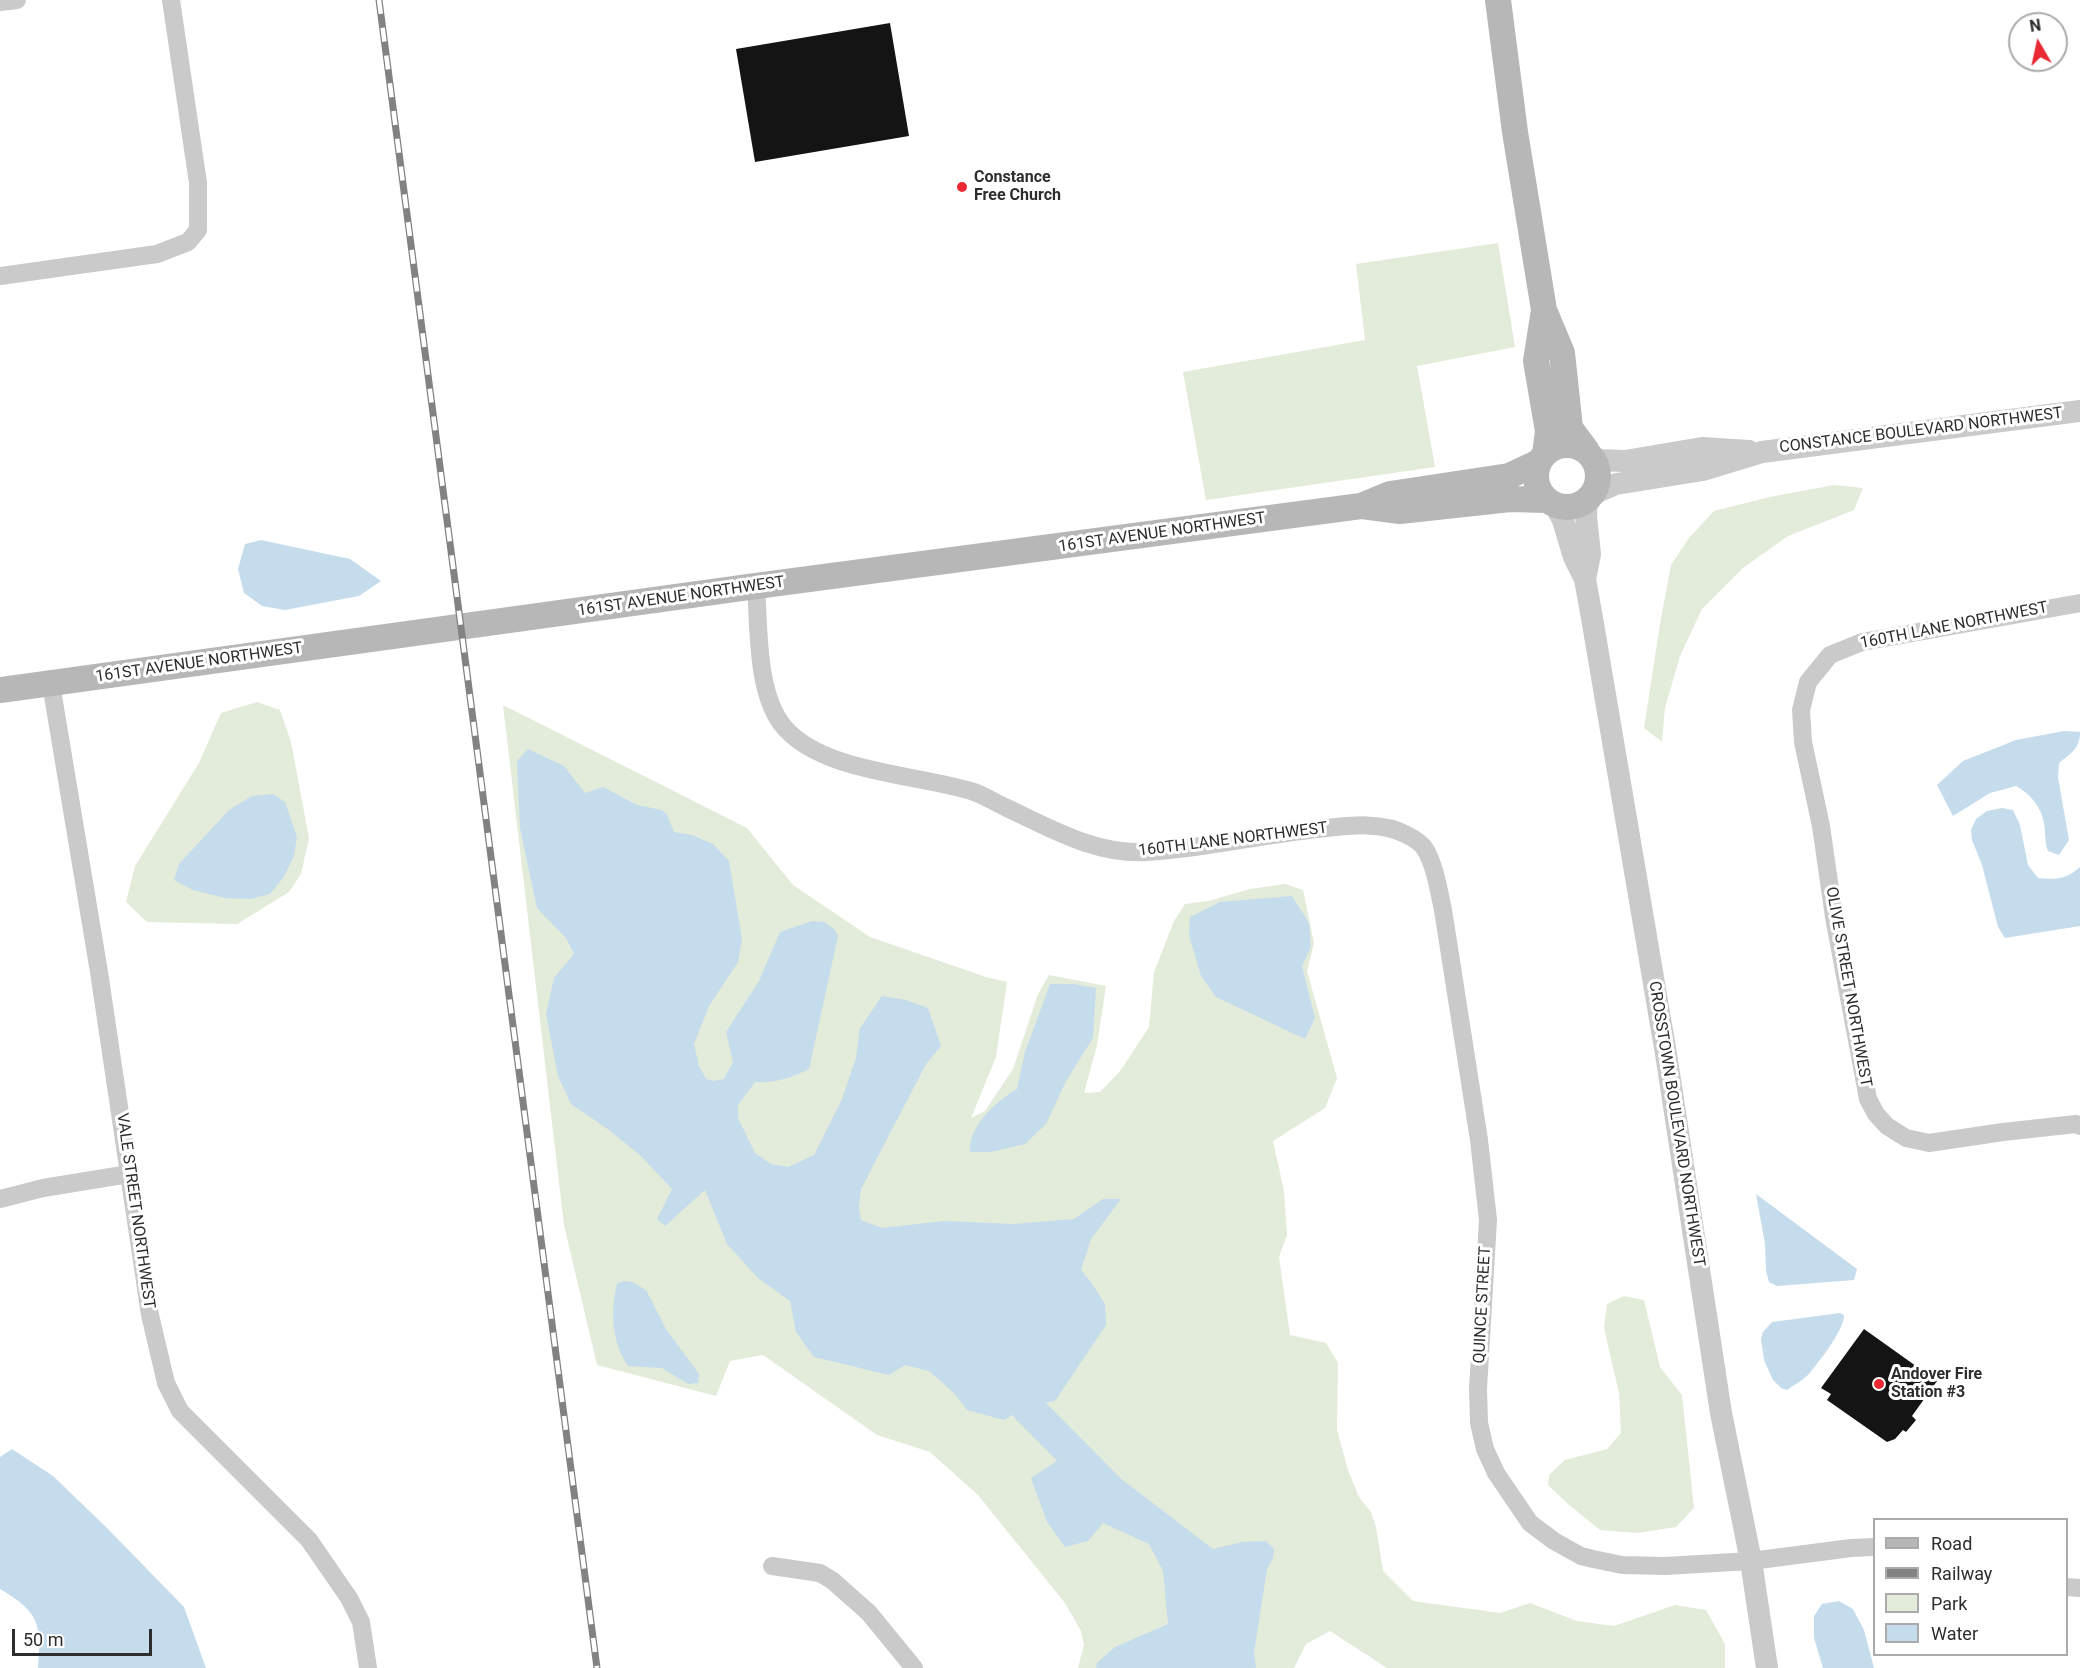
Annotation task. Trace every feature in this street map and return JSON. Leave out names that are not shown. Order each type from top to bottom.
[{"type":"main road","points":[[1498,0],[1515,132],[1544,310],[1562,353],[1570,428],[1591,455],[1599,470],[1599,482],[1591,497],[1576,507],[1565,508],[1551,502],[1540,492],[1536,482],[1536,472],[1542,458],[1548,431],[1536,361],[1544,310]]},
{"type":"main road","points":[[1542,458],[1554,448],[1565,445],[1576,446],[1591,455]]},
{"type":"main road","name":"161ST AVENUE NORTHWEST","points":[[0,690],[1361,506],[1390,494],[1509,476],[1542,458]]},
{"type":"main road","name":"161ST AVENUE NORTHWEST","points":[[1361,506],[1400,512],[1510,499],[1551,502]]},
{"type":"street","points":[[0,2],[17,0]]},
{"type":"street","points":[[0,276],[157,254],[188,242],[198,230],[198,183],[171,0]]},
{"type":"street","name":"CONSTANCE BOULEVARD NORTHWEST","points":[[1591,497],[1616,484],[1703,470],[1762,452],[2080,411]]},
{"type":"street","name":"CONSTANCE BOULEVARD NORTHWEST","points":[[1591,455],[1625,461],[1702,448],[1762,452]]},
{"type":"street","name":"CROSSTOWN BOULEVARD NORTHWEST","points":[[1585,579],[1590,554],[1586,516],[1591,497]]},
{"type":"street","name":"CROSSTOWN BOULEVARD NORTHWEST","points":[[1551,502],[1563,520],[1574,557],[1585,579],[1666,1054],[1721,1413],[1751,1562],[1767,1668]]},
{"type":"street","name":"160TH LANE NORTHWEST","points":[[756,586],[762,669],[770,701],[783,726],[801,743],[852,765],[941,783],[976,793],[1078,842],[1116,852],[1146,852],[1352,825],[1381,826],[1407,834],[1425,848]]},
{"type":"street","name":"160TH LANE NORTHWEST","points":[[1830,655],[1862,642],[2080,603]]},
{"type":"street","name":"OLIVE STREET NORTHWEST","points":[[1830,655],[1808,682],[1801,710],[1803,742],[1821,826],[1834,917],[1868,1100],[1876,1114],[1887,1126],[1906,1138],[1929,1143],[2003,1132],[2076,1124],[2080,1126]]},
{"type":"street","name":"VALE STREET NORTHWEST","points":[[51,684],[99,972],[150,1315],[166,1383],[180,1412],[309,1540],[349,1598],[360,1622],[368,1668]]},
{"type":"street","name":"QUINCE STREET","points":[[1425,848],[1436,879],[1443,910],[1479,1140],[1488,1220],[1478,1389],[1479,1423],[1485,1449],[1496,1473],[1530,1524],[1581,1556],[1622,1565],[1665,1566],[1751,1562],[1873,1547]]},
{"type":"street","points":[[0,1199],[43,1188],[129,1174]]},
{"type":"street","points":[[772,1566],[820,1573],[833,1581],[869,1613],[914,1668]]},
{"type":"green space","points":[[1498,243],[1515,347],[1417,366],[1435,467],[1206,500],[1183,372],[1365,340],[1356,264]]},
{"type":"green space","points":[[1834,485],[1863,488],[1854,510],[1788,536],[1743,568],[1702,609],[1680,656],[1665,708],[1662,742],[1644,728],[1671,565],[1689,538],[1714,511],[1770,497]]},
{"type":"green space","points":[[257,702],[280,710],[291,742],[309,838],[301,874],[289,892],[237,924],[147,922],[126,902],[135,866],[199,763],[221,713]]},
{"type":"green space","points":[[503,705],[747,828],[793,885],[870,937],[986,977],[1007,982],[996,1057],[971,1118],[985,1111],[1013,1069],[1038,994],[1049,975],[1106,986],[1097,1045],[1084,1093],[1100,1092],[1121,1070],[1149,1027],[1154,972],[1174,921],[1185,904],[1209,901],[1250,889],[1285,884],[1303,890],[1314,943],[1307,971],[1337,1078],[1325,1108],[1273,1141],[1284,1191],[1287,1235],[1279,1257],[1290,1335],[1326,1343],[1338,1363],[1337,1430],[1348,1470],[1359,1497],[1371,1512],[1376,1527],[1383,1571],[1413,1601],[1500,1613],[1530,1603],[1577,1621],[1614,1626],[1675,1605],[1706,1610],[1725,1644],[1725,1668],[1387,1668],[1330,1631],[1306,1644],[1294,1668],[1078,1668],[1084,1645],[1081,1631],[1065,1603],[978,1495],[930,1452],[877,1435],[763,1355],[730,1361],[716,1396],[597,1365],[564,1225]]},
{"type":"green space","points":[[1624,1296],[1644,1300],[1660,1367],[1682,1395],[1694,1508],[1676,1527],[1638,1533],[1600,1530],[1548,1485],[1549,1475],[1565,1460],[1607,1449],[1621,1433],[1619,1393],[1604,1328],[1607,1304]]},
{"type":"water","points":[[261,540],[350,559],[381,581],[359,596],[285,610],[262,606],[244,593],[238,569],[245,544]]},
{"type":"water","points":[[2064,731],[2080,732],[2080,738],[2077,747],[2059,763],[2058,777],[2069,840],[2059,855],[2048,851],[2043,817],[2038,806],[2016,786],[1990,793],[1953,816],[1937,785],[1963,761],[2016,740]]},
{"type":"water","points":[[528,749],[564,766],[585,793],[603,787],[637,805],[662,810],[667,815],[674,832],[692,835],[713,844],[729,861],[742,939],[738,962],[709,1006],[694,1044],[699,1066],[706,1079],[714,1081],[724,1079],[733,1062],[726,1032],[759,981],[780,932],[812,921],[824,922],[834,929],[838,936],[809,1069],[783,1079],[755,1082],[738,1105],[738,1118],[755,1153],[771,1164],[788,1167],[814,1155],[842,1099],[856,1058],[860,1028],[882,996],[906,1000],[928,1008],[941,1046],[926,1064],[861,1189],[859,1208],[861,1220],[882,1228],[944,1221],[1013,1224],[1074,1219],[1103,1199],[1121,1199],[1091,1239],[1081,1270],[1105,1304],[1106,1325],[1055,1401],[1026,1406],[1004,1420],[967,1410],[954,1393],[929,1371],[905,1365],[889,1375],[814,1357],[796,1332],[790,1301],[758,1278],[727,1244],[705,1190],[665,1226],[657,1219],[672,1189],[641,1156],[571,1104],[558,1076],[546,1014],[554,978],[574,954],[566,938],[537,908],[520,828],[517,761]]},
{"type":"water","points":[[273,794],[285,802],[297,837],[294,856],[283,878],[270,894],[251,899],[225,898],[193,890],[174,880],[179,864],[229,810],[252,796]]},
{"type":"water","points":[[2002,808],[2013,810],[2020,825],[2028,865],[2038,878],[2061,878],[2080,867],[2080,926],[2005,938],[1998,927],[1971,830],[1976,819],[1987,811]]},
{"type":"water","points":[[1292,896],[1309,923],[1311,947],[1302,966],[1315,1018],[1305,1039],[1216,997],[1201,976],[1189,935],[1190,917],[1220,902]]},
{"type":"water","points":[[1050,984],[1073,984],[1096,988],[1093,1038],[1066,1081],[1046,1124],[1025,1144],[991,1152],[970,1152],[978,1124],[992,1108],[1017,1089],[1025,1052]]},
{"type":"water","points":[[1756,1194],[1857,1269],[1854,1280],[1777,1286],[1769,1282]]},
{"type":"water","points":[[624,1281],[632,1282],[646,1290],[666,1329],[699,1374],[698,1383],[688,1384],[662,1368],[628,1366],[616,1337],[613,1316],[617,1284]]},
{"type":"water","points":[[1840,1313],[1844,1315],[1840,1329],[1817,1364],[1807,1376],[1787,1390],[1781,1388],[1773,1380],[1764,1360],[1761,1339],[1763,1332],[1772,1322]]},
{"type":"water","points":[[12,1449],[53,1476],[184,1607],[206,1668],[38,1668],[39,1640],[35,1621],[23,1605],[0,1589],[0,1457]]},
{"type":"water","points":[[1057,1461],[1112,1472],[1213,1549],[1242,1542],[1266,1541],[1274,1549],[1273,1558],[1267,1569],[1254,1653],[1256,1668],[1096,1668],[1097,1663],[1115,1647],[1168,1624],[1163,1571],[1149,1544],[1103,1523],[1088,1541],[1065,1547],[1047,1522],[1031,1478]]},
{"type":"water","points":[[1839,1601],[1853,1609],[1864,1630],[1874,1668],[1823,1668],[1814,1638],[1814,1616],[1822,1604]]},
{"type":"building","points":[[890,23],[909,136],[755,162],[736,49]]},
{"type":"building","name":"Andover Fire Station #3","points":[[1864,1329],[1937,1381],[1912,1416],[1916,1420],[1906,1432],[1903,1430],[1895,1439],[1887,1442],[1827,1400],[1831,1394],[1821,1388]]},
{"type":"waterway","points":[[1026,1406],[1118,1499]]},
{"type":"railway","points":[[379,0],[597,1668]]},
{"type":"place","name":"Constance Free Church","points":[[962,187]]},
{"type":"place","name":"Andover Fire Station #3","points":[[1879,1384]]}]
